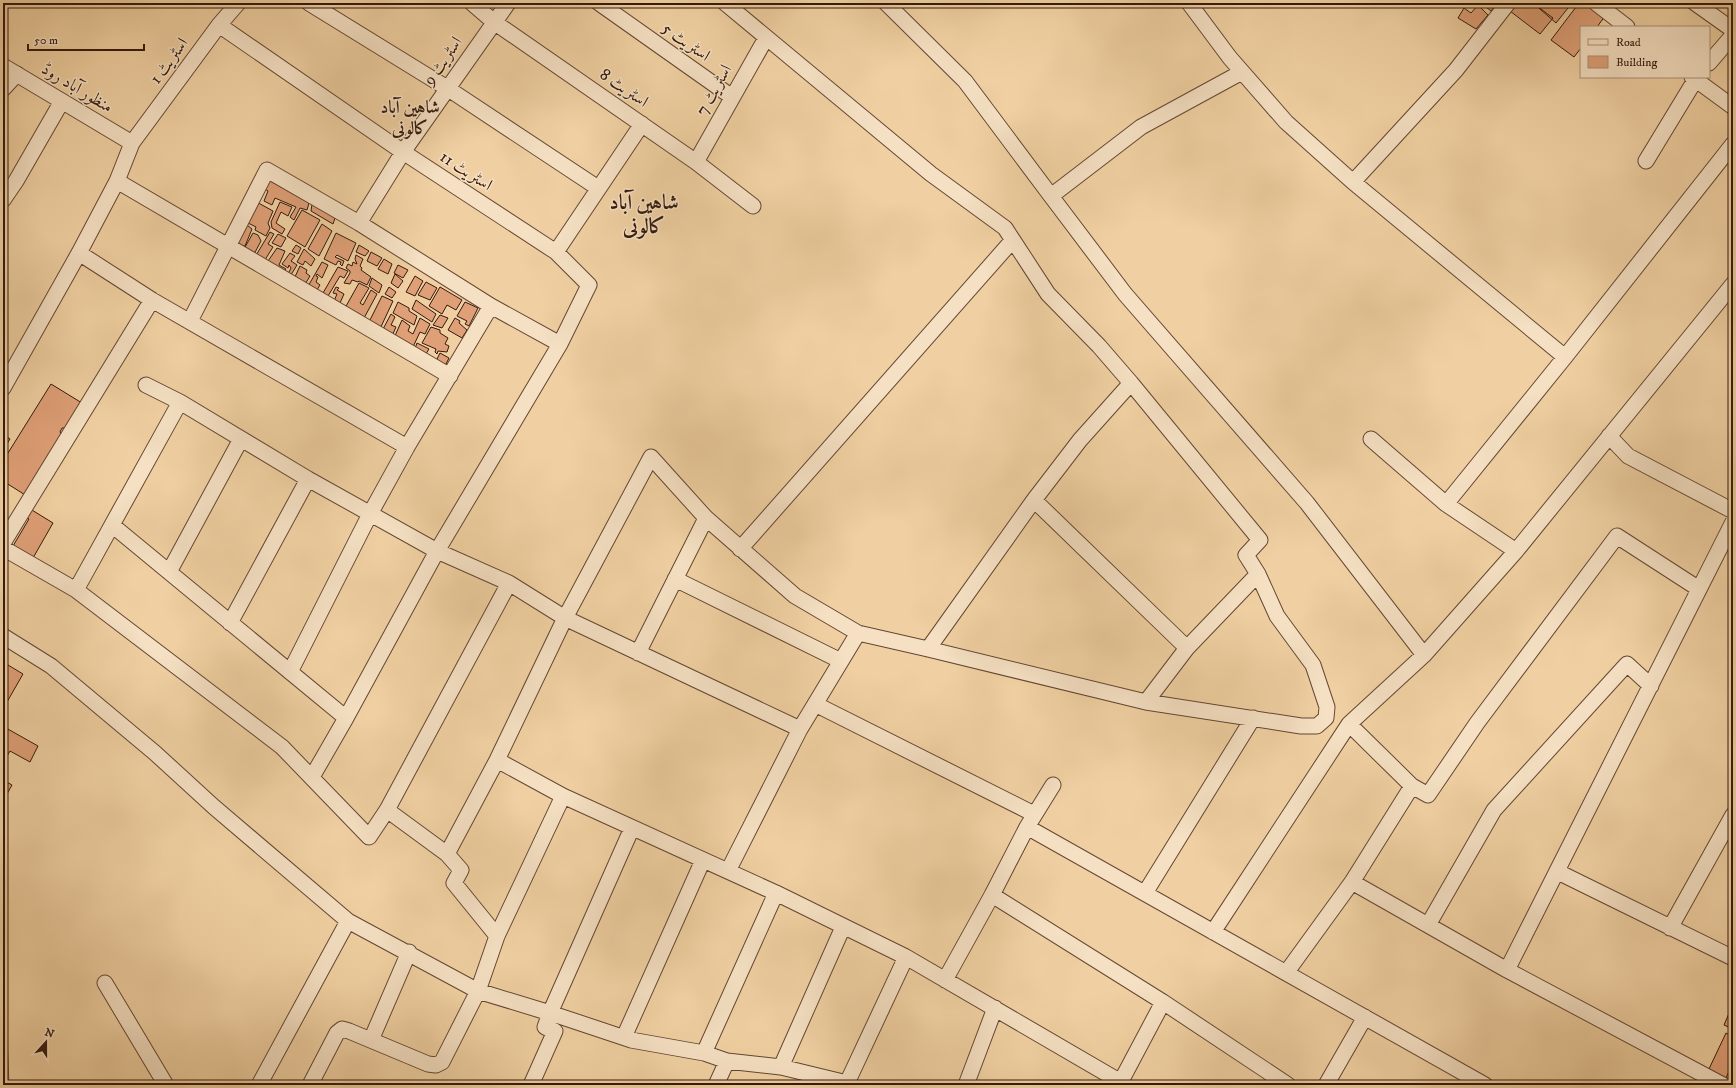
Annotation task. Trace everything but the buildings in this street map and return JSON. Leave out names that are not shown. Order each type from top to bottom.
[{"type":"street","name":"اسٹریٹ 1","points":[[3,388],[79,253],[117,181],[132,143],[219,25],[238,3]]},
{"type":"street","points":[[309,3],[447,88],[598,188]]},
{"type":"street","name":"اسٹریٹ 8","points":[[472,3],[494,22],[696,162],[753,206]]},
{"type":"street","name":"اسٹریٹ 9","points":[[359,223],[403,152],[508,3]]},
{"type":"street","points":[[447,854],[497,760],[565,618],[651,457],[706,518],[795,596],[858,633],[1146,702],[1301,726],[1317,726],[1326,718],[1327,707],[1313,665],[1277,616],[1258,574],[1246,555],[1260,540],[1131,382],[1099,346],[1048,294],[1005,228],[931,174],[725,3]]},
{"type":"street","points":[[886,3],[965,81],[1125,294],[1307,503],[1424,655]]},
{"type":"street","points":[[1189,3],[1242,72],[1286,122],[1353,182],[1565,357]]},
{"type":"street","points":[[1353,182],[1456,70],[1508,3]]},
{"type":"street","points":[[1596,3],[1626,26]]},
{"type":"street","points":[[1695,3],[1733,30]]},
{"type":"street","name":"اسٹریٹ 5","points":[[605,5],[732,97]]},
{"type":"street","name":"اسٹریٹ 11","points":[[219,25],[403,152],[556,252],[589,285],[560,344]]},
{"type":"street","points":[[1710,62],[1733,35]]},
{"type":"street","name":"اسٹریٹ 7","points":[[696,162],[766,38]]},
{"type":"street","name":"منظور آباد روڈ","points":[[3,66],[132,143]]},
{"type":"street","points":[[1051,196],[1142,126],[1242,72]]},
{"type":"street","points":[[3,89],[17,74]]},
{"type":"street","points":[[1646,161],[1694,78],[1733,106]]},
{"type":"street","points":[[3,200],[16,181],[62,101]]},
{"type":"street","points":[[556,252],[642,124]]},
{"type":"street","points":[[1446,504],[1565,357],[1733,144]]},
{"type":"street","points":[[190,321],[267,170],[359,223],[491,306],[560,344],[437,551],[312,777]]},
{"type":"street","points":[[117,181],[450,376]]},
{"type":"street","points":[[740,549],[1012,240]]},
{"type":"street","points":[[79,253],[152,300],[407,447]]},
{"type":"street","points":[[1213,932],[1349,724],[1424,655],[1516,551],[1733,284]]},
{"type":"street","points":[[3,543],[152,300]]},
{"type":"street","points":[[290,672],[370,514],[407,447],[491,306]]},
{"type":"street","points":[[928,649],[1034,500],[1080,440],[1131,382]]},
{"type":"street","points":[[146,385],[180,402],[308,479],[437,551],[509,584],[565,618],[800,729]]},
{"type":"street","points":[[76,590],[180,402]]},
{"type":"street","points":[[1610,436],[1628,456],[1733,511]]},
{"type":"street","points":[[169,572],[241,439]]},
{"type":"street","points":[[1371,439],[1446,504],[1516,551]]},
{"type":"street","points":[[230,622],[308,479]]},
{"type":"street","points":[[1034,500],[1187,648]]},
{"type":"street","points":[[638,653],[706,518]]},
{"type":"street","points":[[1508,970],[1733,522]]},
{"type":"street","points":[[112,525],[346,718]]},
{"type":"street","points":[[1349,724],[1412,786],[1428,795],[1477,723],[1617,536],[1699,589]]},
{"type":"street","points":[[3,548],[76,590],[282,747],[369,837],[387,810],[509,584]]},
{"type":"street","points":[[1146,702],[1187,648],[1258,574]]},
{"type":"street","points":[[675,579],[841,661]]},
{"type":"street","points":[[728,871],[800,729],[858,633]]},
{"type":"street","points":[[3,636],[51,666],[155,753],[214,808],[348,921],[478,991],[624,1037],[704,1053],[726,1061],[781,1067],[847,1083],[906,956]]},
{"type":"street","points":[[1428,925],[1494,810],[1626,664],[1651,686]]},
{"type":"street","points":[[815,704],[1031,821],[1145,893],[1483,1085]]},
{"type":"street","points":[[1145,893],[1253,718]]},
{"type":"street","points":[[497,760],[563,796],[776,893],[843,927],[906,956],[1122,1084],[1163,1002]]},
{"type":"street","points":[[945,980],[1031,821],[1053,785]]},
{"type":"street","points":[[1286,973],[1352,882],[1412,786]]},
{"type":"street","points":[[310,1085],[337,1033],[342,1030],[349,1031],[428,1064],[436,1065],[442,1062],[478,991],[497,936],[563,796]]},
{"type":"street","points":[[387,810],[447,854],[460,870],[454,883],[497,936]]},
{"type":"street","points":[[1670,928],[1733,815]]},
{"type":"street","points":[[531,1085],[555,1031],[545,1027],[550,1013],[632,828]]},
{"type":"street","points":[[624,1037],[703,860]]},
{"type":"street","points":[[1558,872],[1733,958]]},
{"type":"street","points":[[1352,882],[1508,970],[1723,1085]]},
{"type":"street","points":[[704,1053],[776,893]]},
{"type":"street","points":[[992,895],[1163,1002],[1288,1085]]},
{"type":"street","points":[[259,1085],[348,921]]},
{"type":"street","points":[[781,1067],[843,927]]},
{"type":"street","points":[[371,1040],[408,952]]},
{"type":"street","points":[[105,983],[166,1085]]},
{"type":"street","points":[[966,1085],[995,1008]]},
{"type":"street","points":[[1326,1085],[1365,1018]]},
{"type":"street","points":[[716,1085],[726,1061]]},
{"type":"green space","points":[[4,959],[9,1085],[3,1085]]},
{"type":"district","name":"شاہین آباد کالونی","points":[[410,118]]},
{"type":"district","name":"شاہین آباد کالونی","points":[[644,215]]}]
